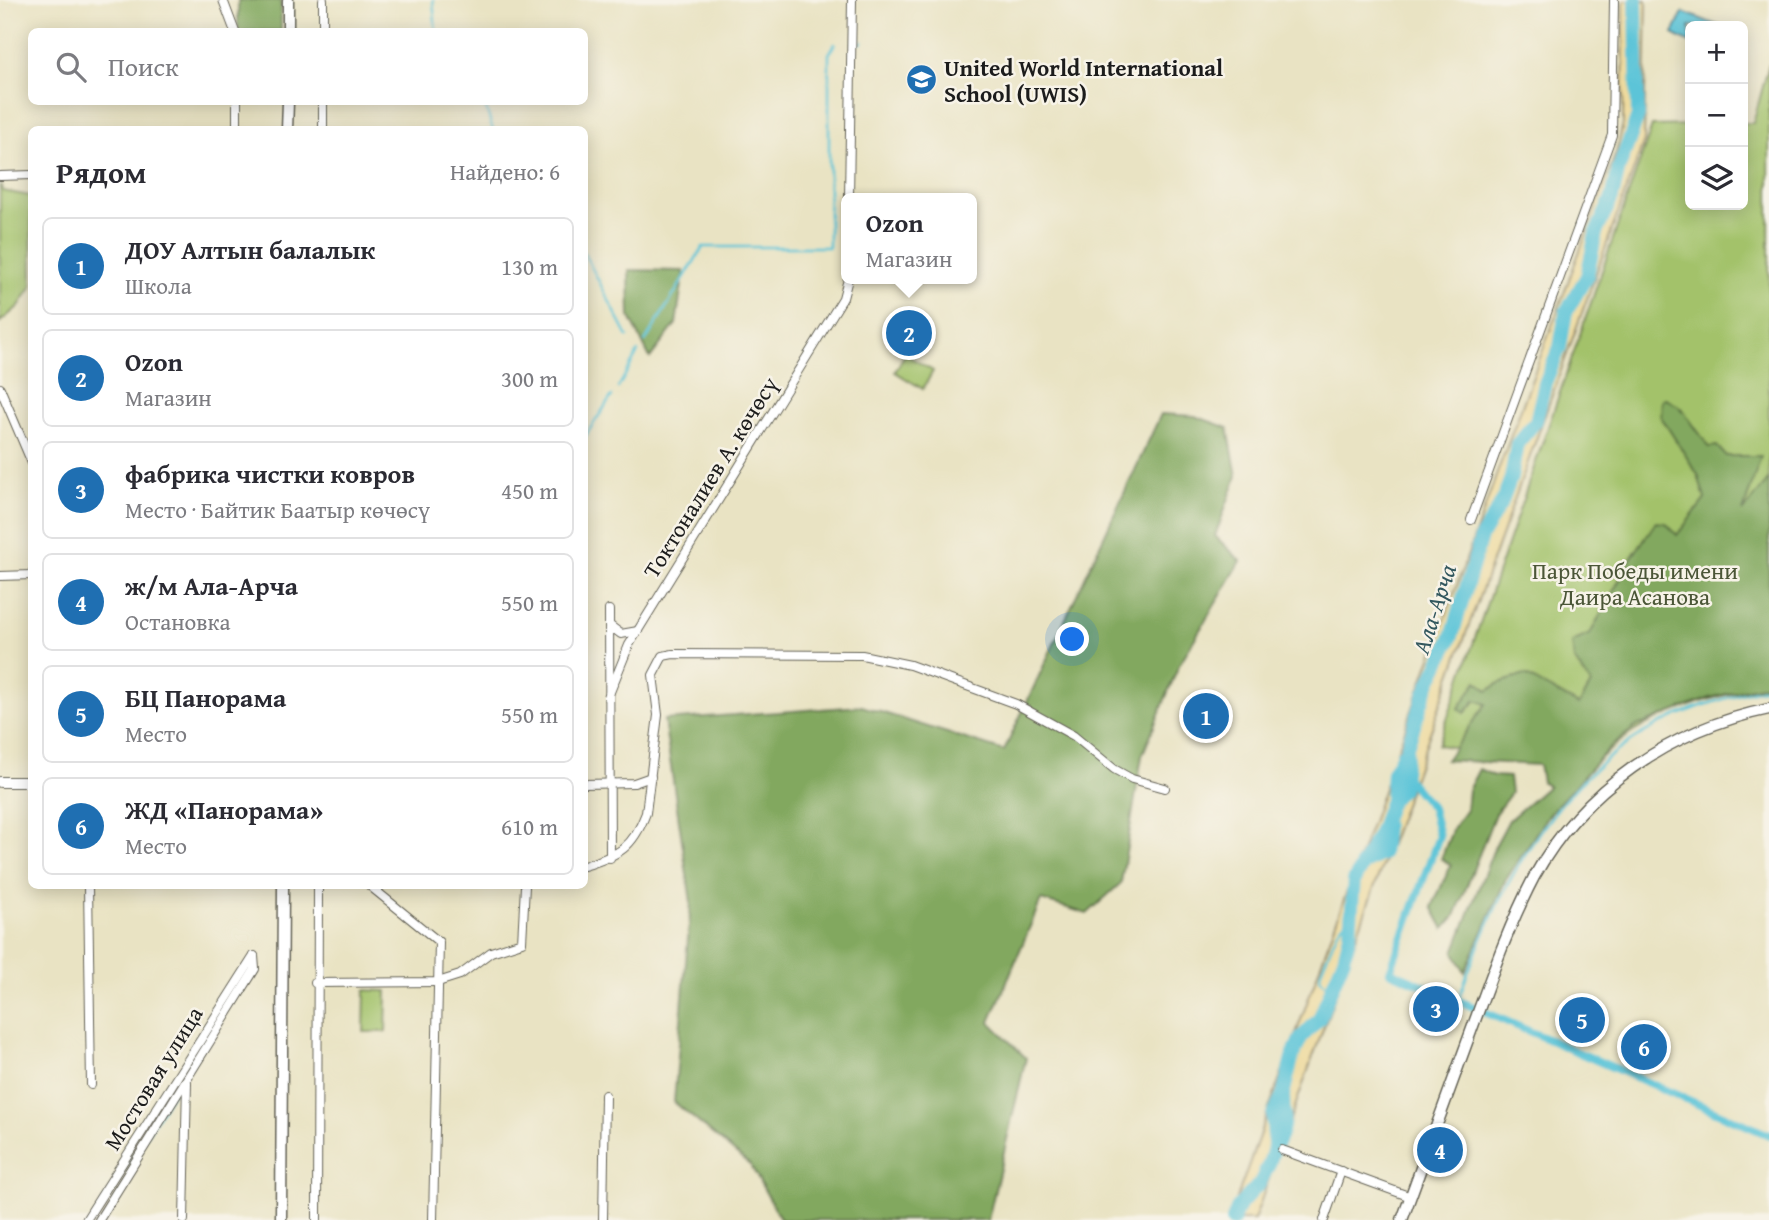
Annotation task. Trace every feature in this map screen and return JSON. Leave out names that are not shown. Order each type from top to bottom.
[{"type":"main road","points":[[288,0],[288,28]]},
{"type":"main road","points":[[288,105],[288,126]]},
{"type":"main road","points":[[1402,1220],[1516,915],[1535,876],[1560,838],[1592,801],[1632,768],[1681,738],[1729,719],[1769,709]]},
{"type":"main road","points":[[281,1220],[283,889]]},
{"type":"street","points":[[223,0],[234,28]]},
{"type":"street","points":[[323,0],[323,28]]},
{"type":"street","points":[[849,193],[852,0]]},
{"type":"street","points":[[1471,520],[1612,135],[1614,0]]},
{"type":"street","points":[[237,105],[237,126]]},
{"type":"street","points":[[323,105],[323,126]]},
{"type":"street","points":[[0,176],[28,175]]},
{"type":"street","name":"Токтоналиев А. көчөсү","points":[[608,697],[622,659],[638,631],[843,298],[847,284]]},
{"type":"street","points":[[0,388],[28,454]]},
{"type":"street","points":[[0,576],[28,575]]},
{"type":"street","points":[[609,610],[607,783],[610,858]]},
{"type":"street","points":[[609,625],[621,634],[638,631]]},
{"type":"street","points":[[588,865],[622,852],[642,824],[651,778],[658,715],[653,675],[663,656],[862,654],[910,665],[1016,704],[1074,736],[1114,769],[1132,779],[1165,788]]},
{"type":"street","points":[[588,783],[634,783],[651,778]]},
{"type":"street","points":[[0,782],[28,782]]},
{"type":"street","points":[[88,889],[91,1084]]},
{"type":"street","points":[[317,1220],[315,983],[318,889]]},
{"type":"street","points":[[374,889],[439,942],[433,1220]]},
{"type":"street","points":[[315,983],[438,982],[460,975],[491,951],[522,942],[524,889]]},
{"type":"street","name":"Мостовая улица","points":[[86,1220],[254,961],[187,1079]]},
{"type":"street","points":[[99,1220],[187,1079]]},
{"type":"street","points":[[184,1220],[187,1079]]},
{"type":"street","points":[[603,1220],[605,1095]]},
{"type":"street","points":[[1282,1150],[1411,1196]]},
{"type":"street","points":[[1324,1220],[1341,1171]]},
{"type":"green space","points":[[238,0],[281,0],[281,28],[238,28]]},
{"type":"green space","name":"Парк Победы имени Даира Асанова","points":[[1769,64],[1769,687],[1717,697],[1650,722],[1617,744],[1588,769],[1438,745],[1652,126],[1685,125],[1685,210],[1748,210],[1748,123],[1753,123]]},
{"type":"green space","points":[[0,184],[3,191],[28,195],[28,292],[19,306],[0,322]]},
{"type":"green space","points":[[629,270],[684,271],[676,324],[650,358],[630,317]]},
{"type":"green space","points":[[905,354],[933,371],[923,389],[895,372]]},
{"type":"green space","points":[[1666,398],[1682,409],[1709,447],[1717,446],[1726,456],[1761,456],[1743,512],[1769,479],[1769,684],[1710,698],[1637,726],[1612,745],[1548,815],[1505,881],[1465,972],[1454,952],[1495,846],[1509,820],[1548,786],[1542,782],[1539,765],[1446,760],[1486,704],[1476,700],[1465,713],[1459,708],[1477,681],[1488,691],[1499,683],[1525,675],[1579,705],[1591,684],[1574,660],[1572,642],[1590,634],[1632,557],[1656,522],[1666,523],[1677,535],[1705,499],[1698,475],[1661,417],[1662,399]]},
{"type":"green space","points":[[1161,414],[1195,416],[1228,428],[1237,476],[1215,536],[1241,561],[1179,665],[1142,756],[1121,883],[1087,914],[1041,900],[990,1022],[1026,1058],[988,1220],[781,1220],[751,1166],[674,1102],[691,902],[664,720],[862,706],[1004,751]]},
{"type":"green space","points":[[1479,769],[1494,776],[1509,777],[1511,793],[1495,814],[1455,916],[1444,929],[1432,907],[1451,865],[1441,859],[1453,828],[1466,810],[1468,790]]},
{"type":"green space","points":[[365,990],[387,991],[386,1032],[364,1032]]},
{"type":"sand","points":[[1624,0],[1647,0],[1644,141],[1254,1220],[1229,1220],[1499,468],[1616,153],[1623,124]]},
{"type":"water","points":[[1683,12],[1706,21],[1685,21],[1685,40],[1673,34]]},
{"type":"waterway","points":[[433,0],[436,28]]},
{"type":"waterway","name":"Ала-Арча","points":[[1233,1220],[1238,1207],[1260,1183],[1269,1164],[1274,1147],[1273,1115],[1283,1095],[1293,1055],[1301,1038],[1319,1019],[1344,958],[1350,934],[1354,881],[1379,833],[1391,800],[1402,789],[1407,747],[1425,693],[1452,636],[1481,537],[1502,502],[1511,478],[1517,444],[1536,421],[1545,383],[1560,347],[1566,312],[1587,276],[1596,233],[1612,198],[1619,168],[1638,116],[1636,0]]},
{"type":"waterway","points":[[645,342],[703,247],[829,247],[829,54],[835,44]]},
{"type":"waterway","points":[[485,105],[492,126]]},
{"type":"waterway","points":[[588,261],[628,337]]},
{"type":"waterway","points":[[618,388],[638,352]]},
{"type":"waterway","points":[[588,432],[612,396]]},
{"type":"waterway","points":[[1458,1000],[1498,903],[1523,858],[1552,816],[1585,779],[1623,746],[1667,720],[1717,701],[1769,688]]},
{"type":"waterway","points":[[1391,800],[1393,772],[1404,752]]},
{"type":"waterway","points":[[1404,775],[1432,808],[1439,836],[1390,971],[1769,1135]]},
{"type":"waterway","points":[[1362,864],[1382,854],[1385,826]]},
{"type":"waterway","points":[[1330,990],[1320,978],[1321,971],[1338,930],[1349,917]]},
{"type":"waterway","points":[[93,1220],[236,991]]},
{"type":"waterway","points":[[1274,1147],[1282,1129],[1283,1095]]},
{"type":"place","name":"United World International School (UWIS)","points":[[921,80]]},
{"type":"place","name":"Ozon","points":[[909,333]]},
{"type":"place","name":"ДОУ Алтын балалык","points":[[1206,716]]},
{"type":"place","name":"фабрика чистки ковров","points":[[1436,1009]]},
{"type":"place","name":"БЦ Панорама","points":[[1582,1020]]},
{"type":"place","name":"ЖД «Панорама»","points":[[1644,1047]]},
{"type":"place","name":"ж/м Ала-Арча","points":[[1440,1150]]}]
